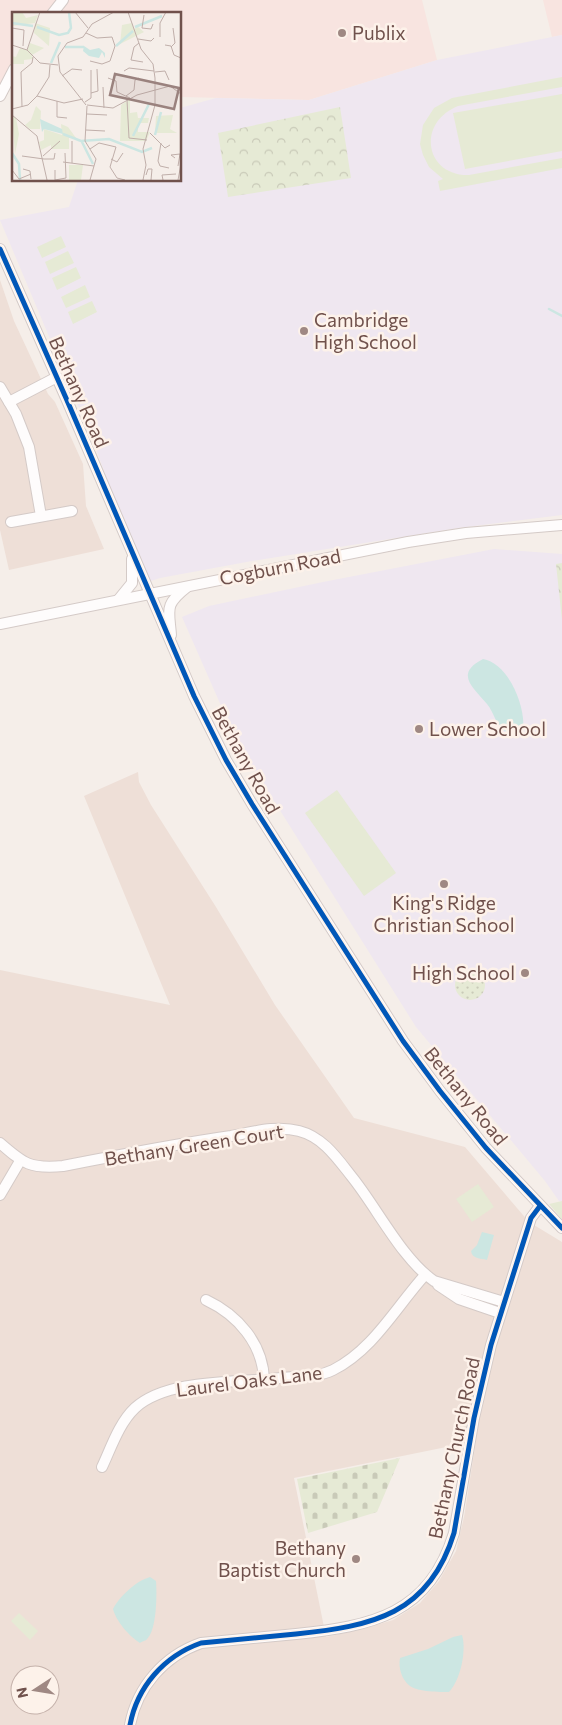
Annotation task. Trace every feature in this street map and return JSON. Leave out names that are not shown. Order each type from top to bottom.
[{"type":"street","points":[[54,12],[63,0]]},
{"type":"street","points":[[0,96],[12,72]]},
{"type":"street","name":"Bethany Road","points":[[0,249],[194,696],[226,760],[398,1033],[440,1091],[486,1148],[562,1228]]},
{"type":"street","points":[[9,402],[57,377]]},
{"type":"street","points":[[0,387],[16,414],[29,447],[41,516]]},
{"type":"street","points":[[11,522],[72,510]]},
{"type":"street","name":"Cogburn Road","points":[[0,624],[408,542],[466,533],[562,525]]},
{"type":"street","points":[[119,599],[126,593],[133,580],[132,550]]},
{"type":"street","points":[[172,644],[170,604],[173,598],[189,585]]},
{"type":"street","name":"Bethany Green Court","points":[[0,1143],[20,1161],[41,1167],[63,1166],[198,1141],[271,1130],[289,1129],[300,1131],[320,1140],[328,1147],[354,1179],[411,1260],[430,1278],[459,1299],[500,1313]]},
{"type":"street","points":[[0,1195],[20,1161]]},
{"type":"street","name":"Bethany Church Road","points":[[130,1725],[138,1700],[146,1684],[167,1661],[189,1647],[200,1643],[335,1630],[362,1624],[395,1612],[426,1587],[441,1566],[454,1533],[474,1418],[500,1313],[531,1218],[540,1206]]},
{"type":"street","points":[[430,1278],[504,1302]]},
{"type":"street","name":"Laurel Oaks Lane","points":[[102,1467],[120,1428],[135,1408],[156,1396],[188,1385],[313,1376],[334,1370],[353,1357],[369,1342],[430,1278]]},
{"type":"street","points":[[206,1300],[230,1314],[245,1330],[261,1359],[264,1380]]},
{"type":"shaded area","points":[[0,0],[422,0],[437,60],[309,100],[181,97],[181,12],[12,12],[12,82],[0,84]]},
{"type":"shaded area","points":[[543,0],[562,0],[562,35],[552,37]]},
{"type":"shaded area","name":"Cambridge High School","points":[[562,35],[562,515],[458,528],[252,561],[160,578],[145,583],[93,441],[0,220],[69,207],[78,181],[181,181],[181,108],[216,98],[309,100],[437,60]]},
{"type":"shaded area","points":[[0,280],[14,321],[48,394],[55,402],[83,464],[86,506],[104,549],[9,570],[0,530]]},
{"type":"shaded area","name":"King's Ridge Christian School","points":[[494,549],[562,554],[562,1201],[559,1201],[545,1181],[416,1027],[237,742],[182,617],[209,606]]},
{"type":"shaded area","points":[[138,772],[139,782],[151,805],[275,1005],[354,1118],[465,1147],[529,1222],[562,1242],[562,1725],[0,1725],[0,970],[170,1005],[84,796]],"holes":[[[476,1441],[464,1517],[456,1551],[439,1581],[420,1603],[393,1620],[326,1637],[294,1478]]]},
{"type":"green space","points":[[562,77],[562,87],[458,106],[445,114],[436,124],[431,136],[431,147],[435,158],[443,167],[454,173],[469,175],[562,158],[562,168],[440,191],[438,181],[443,179],[429,167],[420,144],[423,125],[434,108],[452,98]]},
{"type":"green space","points":[[562,94],[562,151],[465,169],[453,113]]},
{"type":"green space","points":[[340,107],[351,178],[228,197],[218,133]]},
{"type":"green space","points":[[61,236],[66,247],[42,258],[37,247]]},
{"type":"green space","points":[[68,251],[74,263],[50,274],[45,262]]},
{"type":"green space","points":[[76,267],[81,278],[57,290],[52,278]]},
{"type":"green space","points":[[85,285],[90,297],[66,308],[61,297]]},
{"type":"green space","points":[[92,301],[97,312],[73,324],[68,312]]},
{"type":"green space","points":[[562,563],[562,620],[556,564]]},
{"type":"green space","points":[[337,790],[396,873],[364,896],[305,813]]},
{"type":"green space","points":[[470,970],[480,975],[485,985],[480,995],[470,1000],[460,995],[455,985],[460,975]]},
{"type":"green space","points":[[478,1184],[494,1207],[472,1222],[456,1199]]},
{"type":"green space","points":[[562,1201],[562,1219],[549,1204]]},
{"type":"green space","points":[[400,1458],[377,1512],[308,1533],[297,1479]]},
{"type":"green space","points":[[19,1613],[38,1631],[30,1640],[11,1621]]},
{"type":"water","points":[[483,659],[492,662],[500,668],[514,687],[522,709],[523,720],[523,729],[518,732],[510,733],[502,729],[489,707],[469,681],[469,670]]},
{"type":"water","points":[[482,1232],[494,1235],[487,1260],[475,1257],[471,1251],[477,1245]]},
{"type":"water","points":[[150,1577],[156,1581],[155,1620],[147,1639],[140,1643],[124,1628],[113,1609],[129,1590],[139,1582]]},
{"type":"water","points":[[462,1635],[464,1649],[462,1665],[456,1681],[449,1692],[418,1689],[407,1683],[401,1674],[400,1658]]},
{"type":"waterway","points":[[549,309],[562,316]]},
{"type":"cycle path","points":[[0,249],[194,696],[226,760],[403,1041],[486,1148],[562,1228]]},
{"type":"cycle path","points":[[130,1725],[139,1698],[154,1675],[175,1656],[188,1649],[201,1643],[324,1631],[373,1620],[394,1611],[413,1599],[429,1582],[443,1561],[454,1533],[474,1418],[491,1345],[531,1218],[540,1206]]},
{"type":"place","name":"Publix","points":[[342,33]]},
{"type":"place","name":"Cambridge High School","points":[[304,331]]},
{"type":"place","name":"Lower School","points":[[419,729]]},
{"type":"place","name":"King's Ridge Christian School","points":[[444,884]]},
{"type":"place","name":"High School","points":[[525,973]]},
{"type":"place","name":"Bethany Baptist Church","points":[[356,1559]]}]
